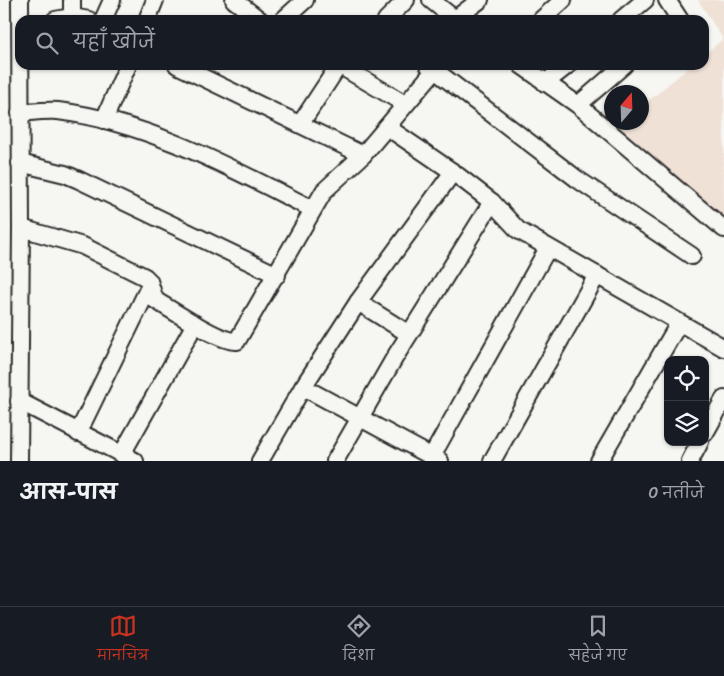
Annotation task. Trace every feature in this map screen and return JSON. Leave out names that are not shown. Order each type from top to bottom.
[{"type":"street","points":[[20,0],[20,15]]},
{"type":"street","points":[[72,0],[72,15]]},
{"type":"street","points":[[105,15],[112,0]]},
{"type":"street","points":[[149,15],[155,0]]},
{"type":"street","points":[[234,0],[254,15]]},
{"type":"street","points":[[288,15],[305,0]]},
{"type":"street","points":[[391,15],[406,0]]},
{"type":"street","points":[[431,0],[450,15]]},
{"type":"street","points":[[460,15],[480,0]]},
{"type":"street","points":[[546,15],[563,0]]},
{"type":"street","points":[[627,15],[645,0]]},
{"type":"street","points":[[667,0],[677,15]]},
{"type":"street","points":[[19,461],[20,70]]},
{"type":"street","points":[[104,120],[126,70]]},
{"type":"street","points":[[188,70],[301,123],[363,155]]},
{"type":"street","points":[[301,123],[336,70]]},
{"type":"street","points":[[347,70],[405,104]]},
{"type":"street","points":[[21,228],[83,246],[145,276],[155,300],[195,324],[230,341],[237,341],[277,275],[312,209],[331,182],[363,155],[387,128],[432,70]]},
{"type":"street","points":[[438,70],[578,179],[692,256]]},
{"type":"street","points":[[529,70],[578,105],[724,229]]},
{"type":"street","points":[[546,83],[562,70]]},
{"type":"street","points":[[578,105],[618,70]]},
{"type":"street","points":[[20,113],[56,111],[104,120],[190,149],[312,209]]},
{"type":"street","points":[[387,128],[454,172],[492,202],[508,222],[548,248],[724,348]]},
{"type":"street","points":[[20,163],[65,174],[79,180],[277,275]]},
{"type":"street","points":[[260,461],[303,387],[358,302],[454,172]]},
{"type":"street","points":[[335,461],[409,334],[492,202]]},
{"type":"street","points":[[303,387],[436,459],[548,248]]},
{"type":"street","points":[[492,461],[597,275]]},
{"type":"street","points":[[78,433],[150,285]]},
{"type":"street","points":[[358,302],[409,334]]},
{"type":"street","points":[[599,461],[679,323]]},
{"type":"street","points":[[19,400],[78,433],[129,457],[195,324]]},
{"type":"street","points":[[709,426],[724,399]]},
{"type":"street","points":[[690,461],[698,446]]},
{"type":"shaded area","points":[[698,0],[724,0],[724,217],[611,130],[649,130],[649,100],[686,70],[709,70],[709,51],[723,39]]}]
